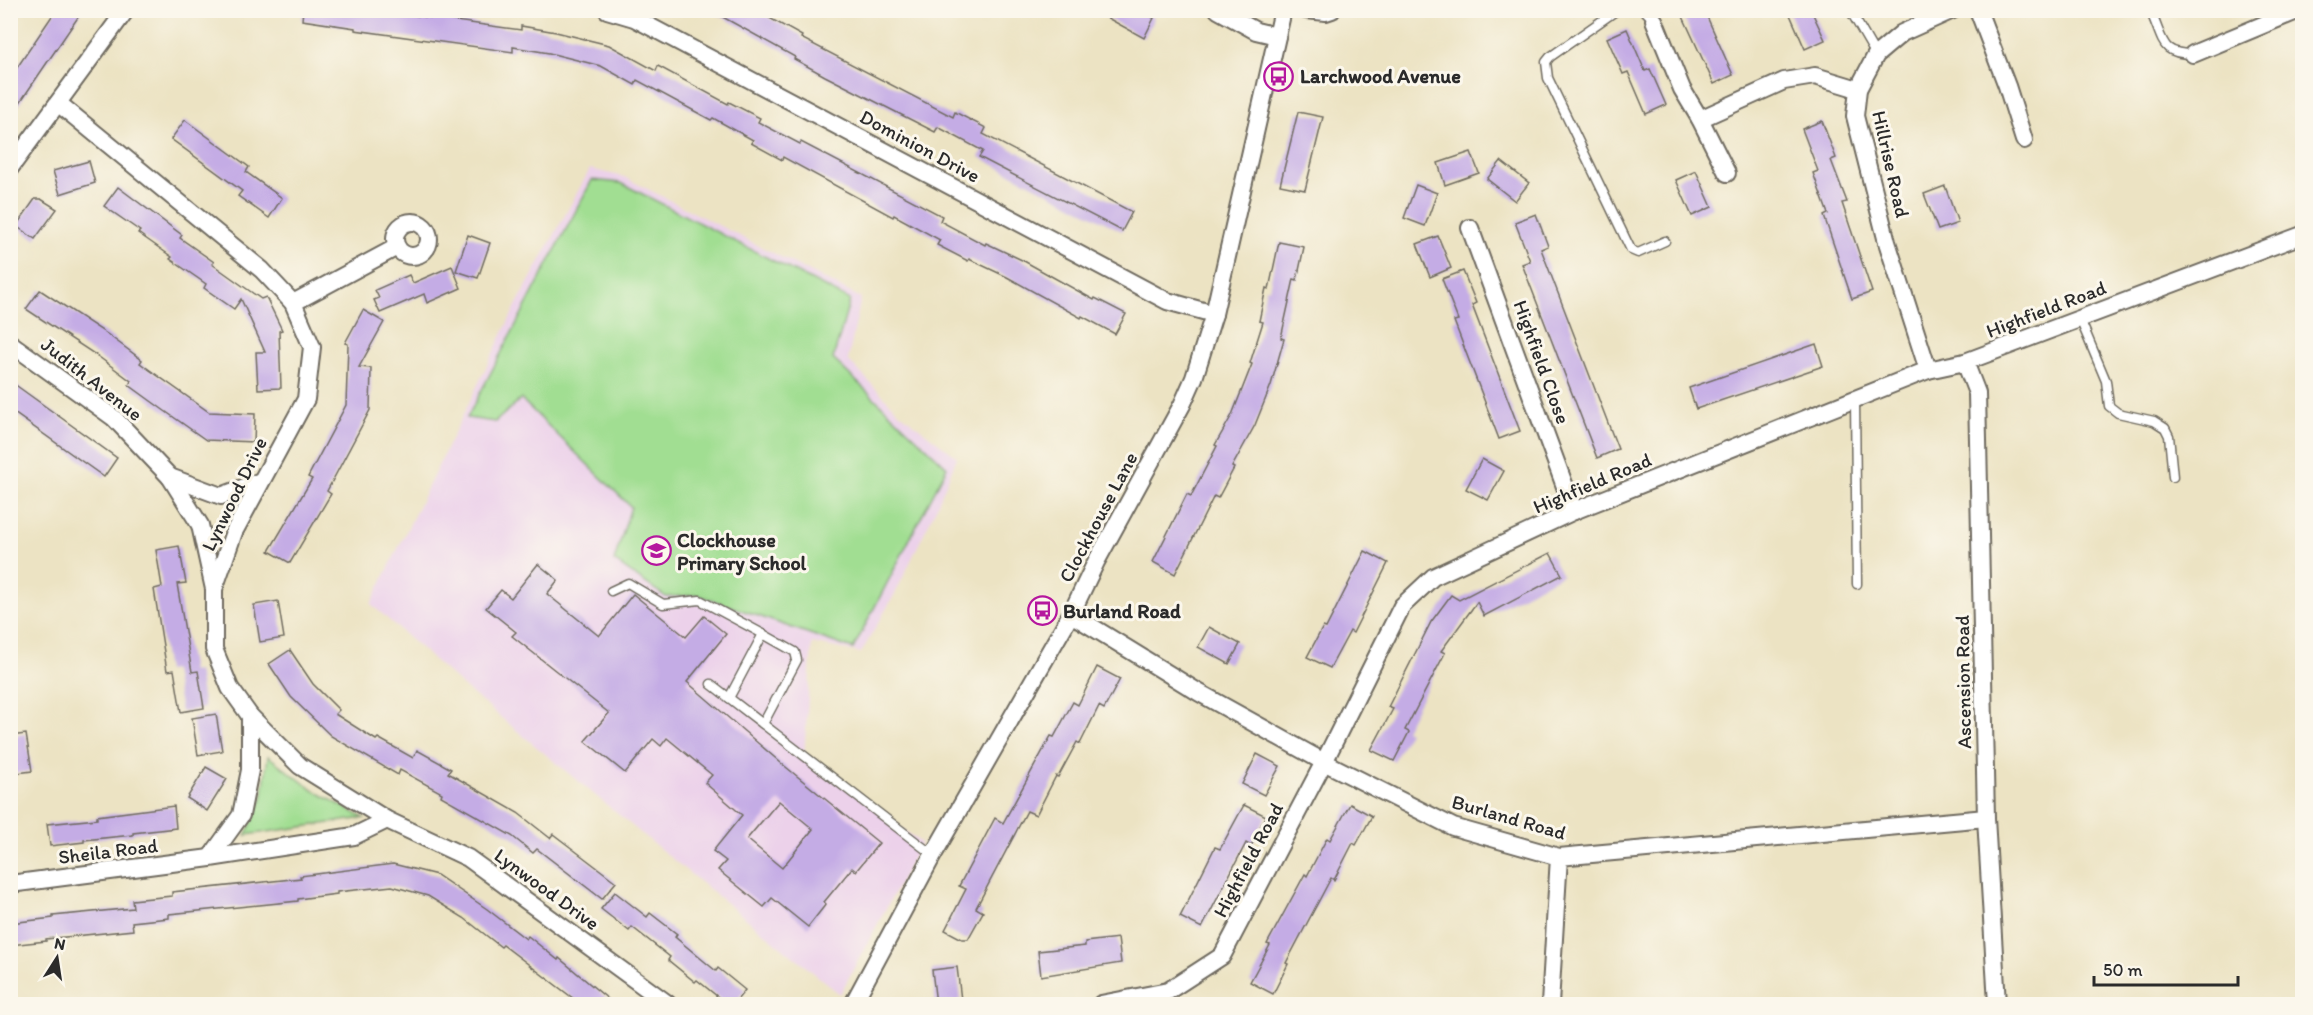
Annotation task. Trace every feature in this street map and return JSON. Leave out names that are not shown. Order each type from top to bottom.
[{"type":"street","points":[[10,168],[126,10]]},
{"type":"street","name":"Dominion Drive","points":[[607,10],[634,18],[1167,301],[1214,314]]},
{"type":"street","points":[[1218,10],[1256,31],[1276,36]]},
{"type":"street","name":"Clockhouse Lane","points":[[853,1005],[933,855],[1071,614],[1096,562],[1182,405],[1194,378],[1214,314],[1283,10]]},
{"type":"street","points":[[1306,10],[1326,12],[1332,10]]},
{"type":"street","name":"Hillrise Road","points":[[1928,370],[1887,242],[1855,116],[1858,89],[1876,55],[1902,33],[1953,10]]},
{"type":"street","points":[[1978,10],[2007,86],[2024,140]]},
{"type":"street","points":[[2193,54],[2299,10]]},
{"type":"street","points":[[1651,14],[1682,89],[1727,173]]},
{"type":"street","points":[[1700,119],[1784,81],[1815,76],[1858,89]]},
{"type":"street","name":"Lynwood Drive","points":[[58,103],[262,270],[293,303],[312,347],[306,399],[234,532],[214,589],[214,649],[230,688],[250,716],[300,766],[387,820],[468,858],[668,1005]]},
{"type":"street","name":"Highfield Close","points":[[1470,228],[1574,511]]},
{"type":"street","name":"Highfield Road","points":[[1101,1005],[1168,991],[1222,956],[1324,762],[1402,606],[1433,576],[1574,511],[1928,370],[1965,362],[2302,235]]},
{"type":"street","points":[[293,303],[397,247]]},
{"type":"street","name":"Judith Avenue","points":[[10,343],[114,418],[170,477],[200,525],[214,589]]},
{"type":"street","name":"Ascension Road","points":[[1965,362],[1977,393],[1986,818],[1997,1005]]},
{"type":"street","name":"Judith Avenue","points":[[170,477],[221,496],[261,482]]},
{"type":"street","name":"Burland Road","points":[[1071,614],[1198,692],[1324,762],[1453,826],[1559,857],[1986,818]]},
{"type":"street","points":[[210,858],[241,815],[250,770],[250,716]]},
{"type":"street","name":"Sheila Road","points":[[10,884],[210,858],[354,836],[387,820]]},
{"type":"street","points":[[1550,1005],[1559,857]]},
{"type":"lane","points":[[1617,10],[1550,57],[1546,62],[1548,78],[1631,250],[1638,253],[1665,241]]},
{"type":"lane","points":[[1850,10],[1876,55]]},
{"type":"lane","points":[[2153,17],[2166,47],[2176,54],[2193,54]]},
{"type":"lane","points":[[2080,319],[2106,381],[2109,406],[2118,413],[2154,421],[2164,428],[2169,436],[2173,477]]},
{"type":"lane","points":[[1855,400],[1857,584]]},
{"type":"lane","points":[[611,591],[628,583],[663,604],[700,600],[795,652],[798,660],[763,724]]},
{"type":"lane","points":[[729,698],[763,633]]},
{"type":"lane","points":[[711,684],[933,855]]},
{"type":"shaded area","name":"Clockhouse Primary School","points":[[590,169],[624,177],[861,298],[848,360],[900,413],[957,457],[896,592],[861,653],[812,643],[804,755],[921,843],[840,994],[464,687],[371,604],[517,304]]},
{"type":"green space","points":[[592,180],[621,183],[850,300],[833,359],[947,467],[853,649],[698,595],[666,597],[614,561],[631,507],[521,399],[495,422],[467,418]]},
{"type":"green space","points":[[268,756],[313,790],[364,818],[246,835],[262,799]]},
{"type":"building","points":[[56,10],[83,10],[10,117],[10,78]]},
{"type":"building","points":[[303,10],[376,10],[521,30],[521,26],[609,45],[656,71],[658,66],[728,104],[729,102],[760,118],[758,122],[942,216],[940,221],[1126,314],[1115,334],[1082,316],[1081,318],[1007,277],[937,245],[940,240],[783,157],[782,160],[751,143],[753,140],[713,118],[711,120],[637,80],[635,85],[601,66],[513,47],[513,52],[355,30],[355,28],[302,20]]},
{"type":"building","points":[[710,10],[767,10],[764,15],[802,36],[801,38],[953,117],[955,112],[986,128],[983,134],[1132,212],[1122,231],[979,157],[983,151],[938,127],[935,132],[825,76]]},
{"type":"building","points":[[1093,10],[1140,10],[1154,18],[1144,38]]},
{"type":"building","points":[[1680,10],[1704,10],[1733,75],[1714,84]]},
{"type":"building","points":[[1788,10],[1811,10],[1825,40],[1805,49]]},
{"type":"building","points":[[1627,29],[1645,71],[1650,69],[1666,105],[1646,114],[1628,72],[1623,74],[1607,38]]},
{"type":"building","points":[[1298,112],[1323,117],[1305,190],[1280,185]]},
{"type":"building","points":[[185,120],[249,167],[246,172],[282,198],[269,218],[238,196],[242,191],[171,139]]},
{"type":"building","points":[[1822,121],[1836,158],[1831,160],[1847,202],[1842,203],[1872,292],[1852,299],[1824,216],[1828,214],[1813,173],[1818,171],[1802,129]]},
{"type":"building","points":[[1471,152],[1479,173],[1445,185],[1438,163]]},
{"type":"building","points":[[89,161],[95,183],[60,194],[53,171]]},
{"type":"building","points":[[1501,161],[1529,183],[1515,201],[1487,179]]},
{"type":"building","points":[[1696,171],[1712,207],[1692,216],[1676,180]]},
{"type":"building","points":[[1416,185],[1437,193],[1425,226],[1404,218]]},
{"type":"building","points":[[1945,186],[1958,223],[1938,230],[1924,194]]},
{"type":"building","points":[[118,187],[182,235],[180,238],[214,262],[212,264],[261,299],[266,297],[282,330],[279,331],[281,388],[258,389],[256,352],[265,352],[241,299],[234,309],[204,288],[206,284],[170,259],[172,257],[138,233],[140,231],[104,206]]},
{"type":"building","points":[[35,199],[41,199],[57,209],[35,239],[16,226]]},
{"type":"building","points":[[1536,214],[1548,246],[1541,249],[1618,449],[1597,458],[1522,264],[1530,261],[1515,222]]},
{"type":"building","points":[[468,235],[490,243],[478,278],[456,271]]},
{"type":"building","points":[[1438,236],[1451,268],[1430,277],[1417,244]]},
{"type":"building","points":[[1279,242],[1304,247],[1297,280],[1294,279],[1281,338],[1284,339],[1271,385],[1255,425],[1232,467],[1234,468],[1218,498],[1214,496],[1175,574],[1153,562],[1187,494],[1191,496],[1232,415],[1252,364],[1250,363],[1263,322],[1259,321],[1266,288],[1269,289]]},
{"type":"building","points":[[452,266],[461,288],[427,303],[424,294],[380,313],[374,300],[379,298],[375,290],[409,275],[413,283]]},
{"type":"building","points":[[1463,271],[1476,303],[1472,305],[1520,431],[1499,439],[1454,321],[1458,320],[1442,279]]},
{"type":"building","points":[[40,290],[107,334],[142,360],[140,363],[209,412],[255,414],[254,442],[206,440],[162,409],[129,385],[131,381],[99,357],[26,309]]},
{"type":"building","points":[[363,310],[384,322],[359,367],[371,368],[370,410],[327,491],[331,494],[290,563],[269,551],[312,479],[308,477],[346,405],[348,344],[345,343]]},
{"type":"building","points":[[1816,344],[1823,366],[1696,409],[1689,388]]},
{"type":"building","points":[[10,381],[117,458],[104,477],[10,410]]},
{"type":"building","points":[[1482,459],[1504,471],[1488,500],[1466,489]]},
{"type":"building","points":[[179,546],[186,583],[177,584],[192,672],[198,671],[204,708],[181,712],[174,670],[167,671],[154,589],[162,587],[156,550]]},
{"type":"building","points":[[1365,551],[1388,563],[1353,633],[1350,631],[1330,668],[1307,657],[1323,627],[1326,628]]},
{"type":"building","points":[[1550,553],[1562,575],[1484,616],[1477,602],[1441,651],[1445,653],[1405,730],[1409,732],[1394,761],[1371,750],[1393,709],[1388,707],[1431,622],[1451,595],[1459,600]]},
{"type":"building","points":[[538,564],[558,580],[547,594],[599,636],[633,594],[686,637],[704,616],[726,634],[687,682],[879,843],[856,871],[852,868],[824,902],[826,904],[808,927],[772,898],[764,907],[718,870],[726,861],[713,851],[742,815],[705,783],[712,775],[667,738],[661,746],[653,739],[625,773],[585,741],[609,713],[512,636],[516,632],[486,608],[501,590],[511,598]],"holes":[[[779,801],[813,829],[782,868],[747,839]]]},
{"type":"building","points":[[278,601],[284,638],[260,642],[254,605]]},
{"type":"building","points":[[1209,627],[1240,644],[1229,664],[1198,647]]},
{"type":"building","points":[[290,650],[313,684],[339,710],[335,714],[376,740],[378,738],[413,758],[417,750],[451,769],[448,773],[518,813],[550,838],[553,834],[616,882],[602,899],[537,849],[533,853],[512,836],[441,796],[442,793],[400,770],[398,775],[331,736],[291,697],[269,664]]},
{"type":"building","points":[[1097,667],[1120,679],[1104,709],[1099,706],[1080,744],[1077,742],[1036,815],[1027,811],[976,908],[983,912],[968,939],[962,939],[945,930],[966,889],[959,886],[995,818],[1003,823],[1051,736],[1054,737],[1073,702],[1078,705]]},
{"type":"building","points":[[216,714],[222,751],[198,755],[192,718]]},
{"type":"building","points":[[26,734],[32,771],[10,774],[10,736]]},
{"type":"building","points":[[1257,754],[1280,766],[1264,795],[1242,784]]},
{"type":"building","points":[[206,767],[227,779],[207,811],[187,798]]},
{"type":"building","points":[[1350,804],[1372,816],[1356,845],[1353,843],[1334,880],[1331,878],[1286,963],[1288,964],[1273,994],[1250,982],[1270,945],[1267,944],[1305,874],[1307,876],[1327,838],[1330,840]]},
{"type":"building","points":[[1244,805],[1266,816],[1251,846],[1246,843],[1202,928],[1180,917],[1215,847],[1220,849]]},
{"type":"building","points":[[174,806],[176,828],[50,846],[47,824],[97,819],[97,816]]},
{"type":"building","points":[[393,864],[437,875],[526,939],[528,936],[558,960],[559,958],[615,1005],[582,1005],[464,918],[428,896],[392,886],[337,892],[337,894],[298,899],[298,901],[169,914],[169,918],[132,922],[133,930],[10,945],[10,923],[133,908],[132,900],[172,896],[172,892],[301,878],[300,876]]},
{"type":"building","points":[[615,892],[647,917],[650,913],[677,934],[675,937],[716,971],[718,968],[745,990],[733,1005],[728,1005],[697,980],[695,982],[668,960],[670,957],[632,927],[629,931],[601,909]]},
{"type":"building","points":[[1118,938],[1121,963],[1041,976],[1038,951],[1085,946],[1085,942]]},
{"type":"building","points":[[957,967],[961,1000],[936,1004],[932,970]]},
{"type":"place","name":"Larchwood Avenue","points":[[1279,76]]},
{"type":"place","name":"Clockhouse Primary School","points":[[656,551]]},
{"type":"place","name":"Burland Road","points":[[1042,611]]}]
